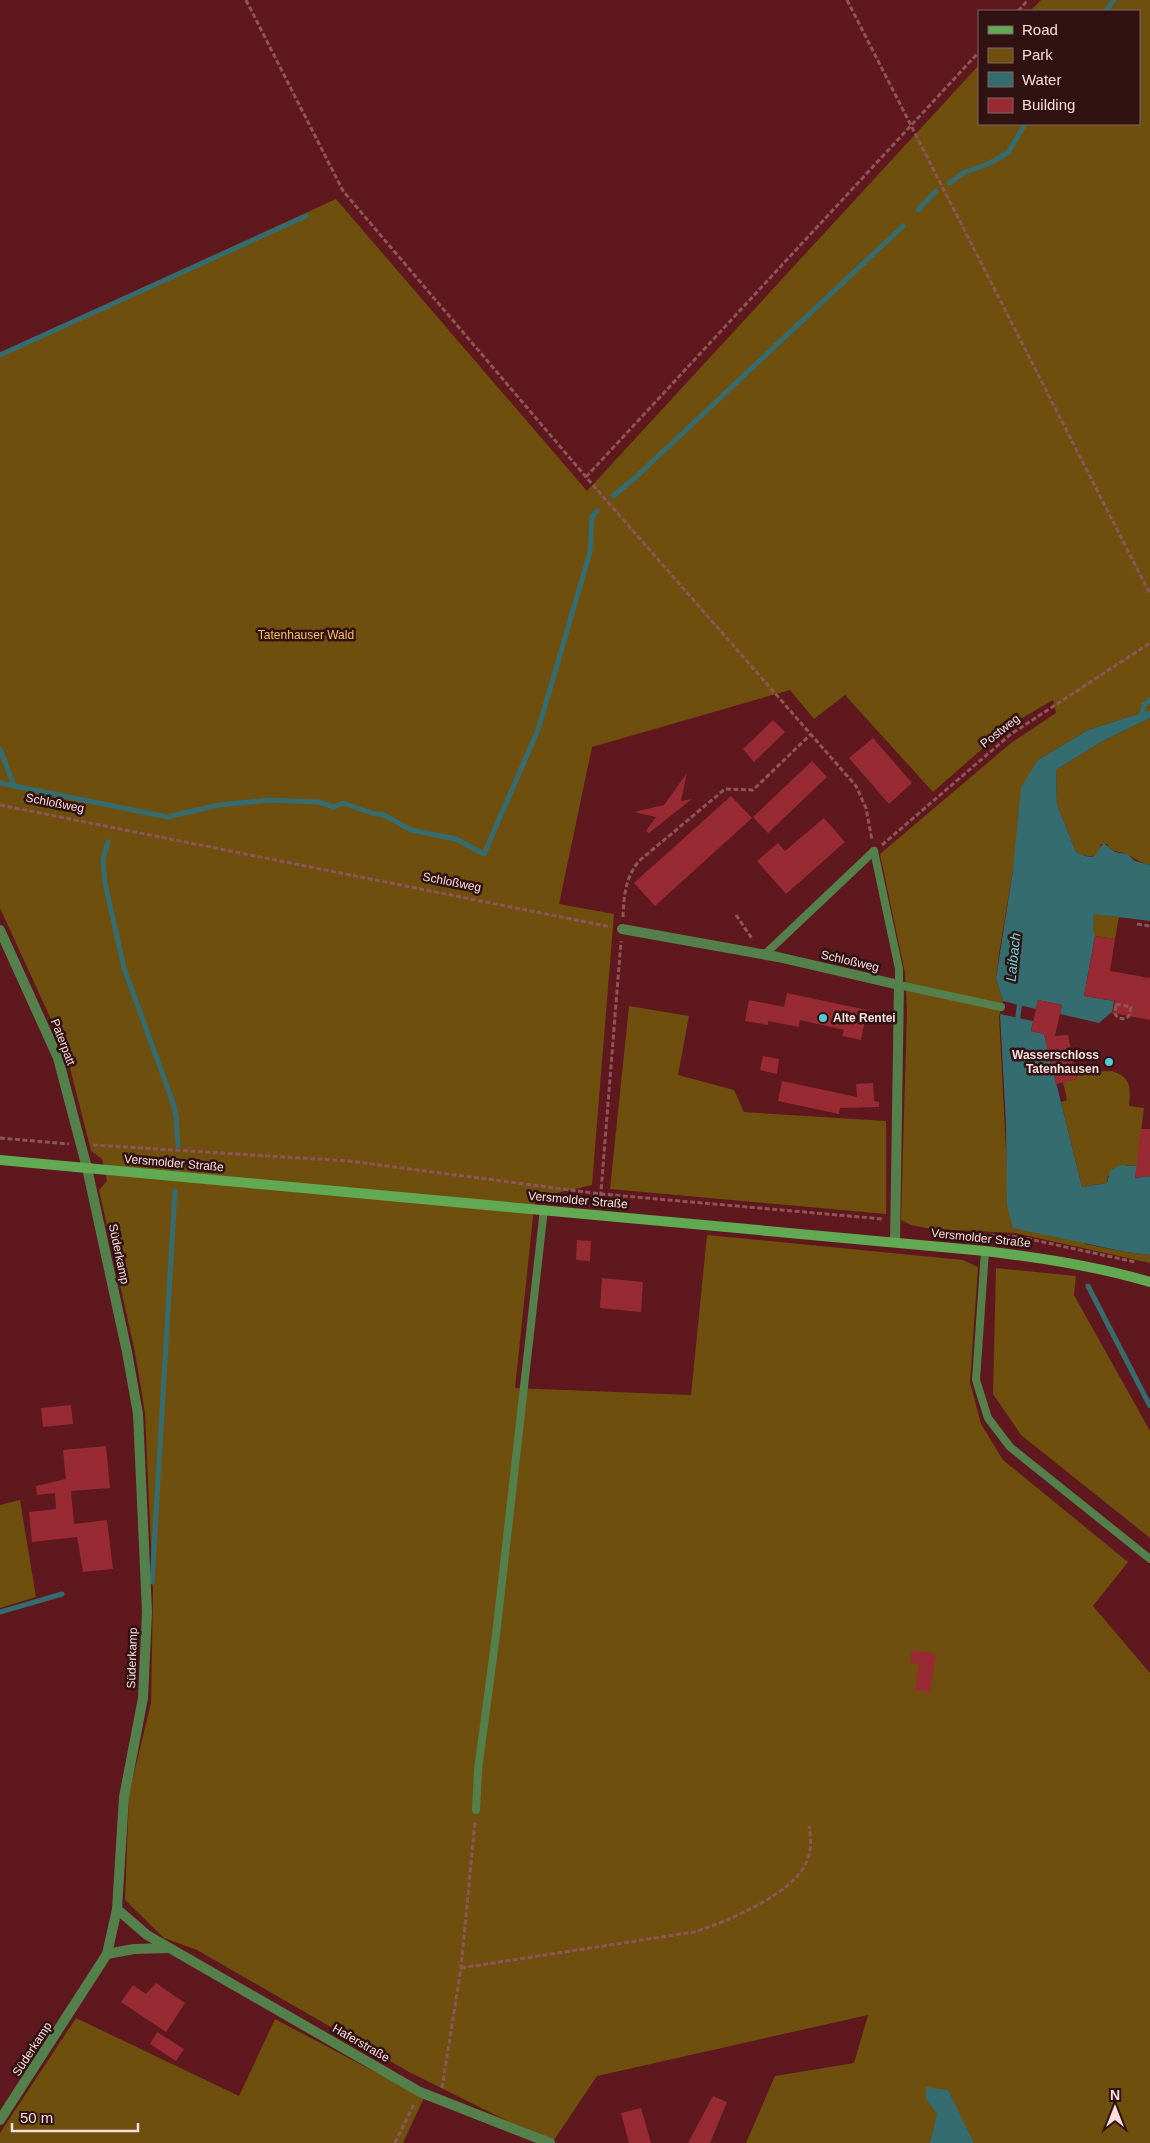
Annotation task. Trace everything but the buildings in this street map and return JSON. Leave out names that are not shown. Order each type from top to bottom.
[{"type":"main road","name":"Versmolder Straße","points":[[0,1160],[985,1251],[1061,1260],[1109,1270],[1150,1282]]},
{"type":"street","name":"Schloßweg","points":[[622,929],[764,955],[899,985]]},
{"type":"street","name":"Paterpatt","points":[[0,930],[58,1058],[87,1168]]},
{"type":"street","points":[[895,1242],[899,985]]},
{"type":"street","name":"Süderkamp","points":[[0,2120],[107,1954],[117,1909],[124,1797],[144,1698],[147,1612],[138,1414],[127,1352],[87,1168]]},
{"type":"street","name":"Haferstraße","points":[[117,1909],[147,1935],[168,1948],[420,2092],[440,2098],[550,2143]]},
{"type":"street","points":[[107,1954],[134,1949],[168,1948]]},
{"type":"lane","points":[[764,955],[874,851]]},
{"type":"lane","points":[[874,851],[899,969],[899,985]]},
{"type":"lane","name":"Schloßweg","points":[[899,985],[1001,1007]]},
{"type":"lane","points":[[476,1810],[478,1770],[496,1635],[544,1209]]},
{"type":"lane","points":[[985,1251],[976,1380],[988,1418],[1010,1446],[1150,1559]]},
{"type":"path","points":[[246,0],[343,192],[586,477],[856,786],[866,808],[874,851]]},
{"type":"path","points":[[846,0],[1150,594]]},
{"type":"path","points":[[1019,10],[1028,0]]},
{"type":"path","points":[[586,477],[978,53]]},
{"type":"path","name":"Postweg","points":[[874,851],[1011,734],[1150,643]]},
{"type":"path","points":[[601,1194],[625,886],[630,872],[639,861],[725,789],[752,790],[811,734]]},
{"type":"path","name":"Schloßweg","points":[[0,804],[622,929]]},
{"type":"path","points":[[736,916],[764,955]]},
{"type":"path","points":[[1136,924],[1150,926]]},
{"type":"path","points":[[1116,1004],[1124,1004],[1131,1007],[1129,1016],[1125,1019],[1118,1018],[1114,1014],[1116,1004]]},
{"type":"path","points":[[0,1138],[350,1161],[601,1194],[894,1220]]},
{"type":"path","points":[[440,2098],[461,1968],[476,1810]]},
{"type":"path","points":[[461,1968],[694,1932],[721,1924],[787,1886],[806,1865],[811,1848],[810,1826]]},
{"type":"path","points":[[396,2143],[420,2092]]},
{"type":"green space","name":"Tatenhauser Wald","points":[[1041,0],[1150,0],[1150,710],[1088,730],[1038,760],[1013,870],[996,978],[1003,1001],[999,1016],[1007,1169],[1085,1244],[1150,1255],[1150,1263],[1015,1233],[932,1229],[911,1225],[901,1220],[907,1012],[905,973],[880,854],[1011,743],[1056,713],[1053,700],[1007,727],[933,792],[845,695],[814,719],[790,690],[592,747],[559,904],[614,914],[592,1185],[535,1198],[515,1388],[691,1395],[707,1235],[963,1260],[978,1267],[970,1382],[981,1424],[1003,1460],[1128,1562],[1093,1606],[1150,1673],[1150,2143],[746,2143],[775,2076],[854,2063],[868,2015],[597,2076],[552,2143],[409,2072],[197,1950],[164,1938],[125,1900],[129,1794],[151,1703],[153,1591],[145,1413],[135,1352],[99,1190],[107,1181],[102,1159],[91,1151],[66,1052],[0,908],[0,353],[336,199],[587,491],[978,66],[978,125],[1140,125],[1140,10],[1031,10]]},
{"type":"green space","points":[[1150,718],[1150,865],[1114,851],[1107,844],[1101,844],[1098,854],[1092,856],[1076,852],[1057,804],[1056,770],[1101,742]]},
{"type":"green space","points":[[1094,913],[1119,917],[1115,939],[1095,936],[1092,929]]},
{"type":"green space","points":[[629,1006],[689,1016],[678,1075],[734,1090],[744,1112],[886,1121],[886,1214],[610,1189]]},
{"type":"green space","points":[[1111,1071],[1123,1076],[1126,1080],[1130,1094],[1129,1106],[1144,1108],[1137,1166],[1127,1165],[1108,1176],[1107,1183],[1082,1187],[1061,1102],[1067,1100],[1063,1082],[1077,1079],[1076,1072]]},
{"type":"green space","points":[[996,1268],[1076,1276],[1074,1295],[1150,1431],[1150,1538],[1021,1435],[993,1394]]},
{"type":"green space","points":[[20,1500],[36,1597],[0,1608],[0,1505]]},
{"type":"green space","points":[[76,2018],[239,2096],[275,2019],[424,2098],[403,2143],[0,2143],[0,2133]]},
{"type":"water","points":[[1150,710],[1150,718],[1101,742],[1056,770],[1057,804],[1076,852],[1093,857],[1104,843],[1115,852],[1127,854],[1135,861],[1150,865],[1150,921],[1094,914],[1093,929],[1095,936],[1084,996],[1114,1001],[1112,1012],[1099,1023],[1060,1014],[1062,1005],[1038,1000],[1036,1009],[1003,1001],[996,978],[1013,870],[1021,787],[1038,760],[1088,730]]},
{"type":"water","points":[[1000,1014],[1033,1021],[1031,1031],[1044,1034],[1082,1187],[1107,1183],[1110,1171],[1120,1165],[1137,1166],[1135,1178],[1150,1176],[1150,1255],[1126,1252],[1013,1228],[1007,1205],[1006,1124]]},
{"type":"water","points":[[926,2087],[948,2090],[974,2143],[930,2143],[937,2114],[926,2099]]},
{"type":"waterway","points":[[1107,10],[1114,0]]},
{"type":"waterway","points":[[949,183],[963,173],[988,164],[1008,153],[1024,125]]},
{"type":"waterway","points":[[918,210],[936,191]]},
{"type":"waterway","points":[[0,355],[306,216]]},
{"type":"waterway","points":[[613,496],[636,477],[903,226]]},
{"type":"waterway","points":[[0,783],[167,817],[219,805],[270,800],[318,802],[334,807],[343,803],[375,814],[382,814],[411,830],[456,839],[484,854],[538,730],[590,552],[592,517],[597,511]]},
{"type":"waterway","name":"Laibach","points":[[1141,717],[1144,705],[1150,700]]},
{"type":"waterway","points":[[0,749],[14,786]]},
{"type":"waterway","points":[[108,842],[103,859],[105,883],[124,968],[172,1100],[176,1115],[178,1146]]},
{"type":"waterway","name":"Laibach","points":[[1017,1024],[1020,1000]]},
{"type":"waterway","points":[[177,1160],[177,1169]]},
{"type":"waterway","points":[[152,1582],[175,1191]]},
{"type":"waterway","name":"Laibach","points":[[1088,1286],[1150,1406]]},
{"type":"waterway","points":[[0,1612],[62,1594]]},
{"type":"place","name":"Alte Rentei","points":[[823,1018]]},
{"type":"place","name":"Wasserschloss Tatenhausen","points":[[1109,1062]]}]
